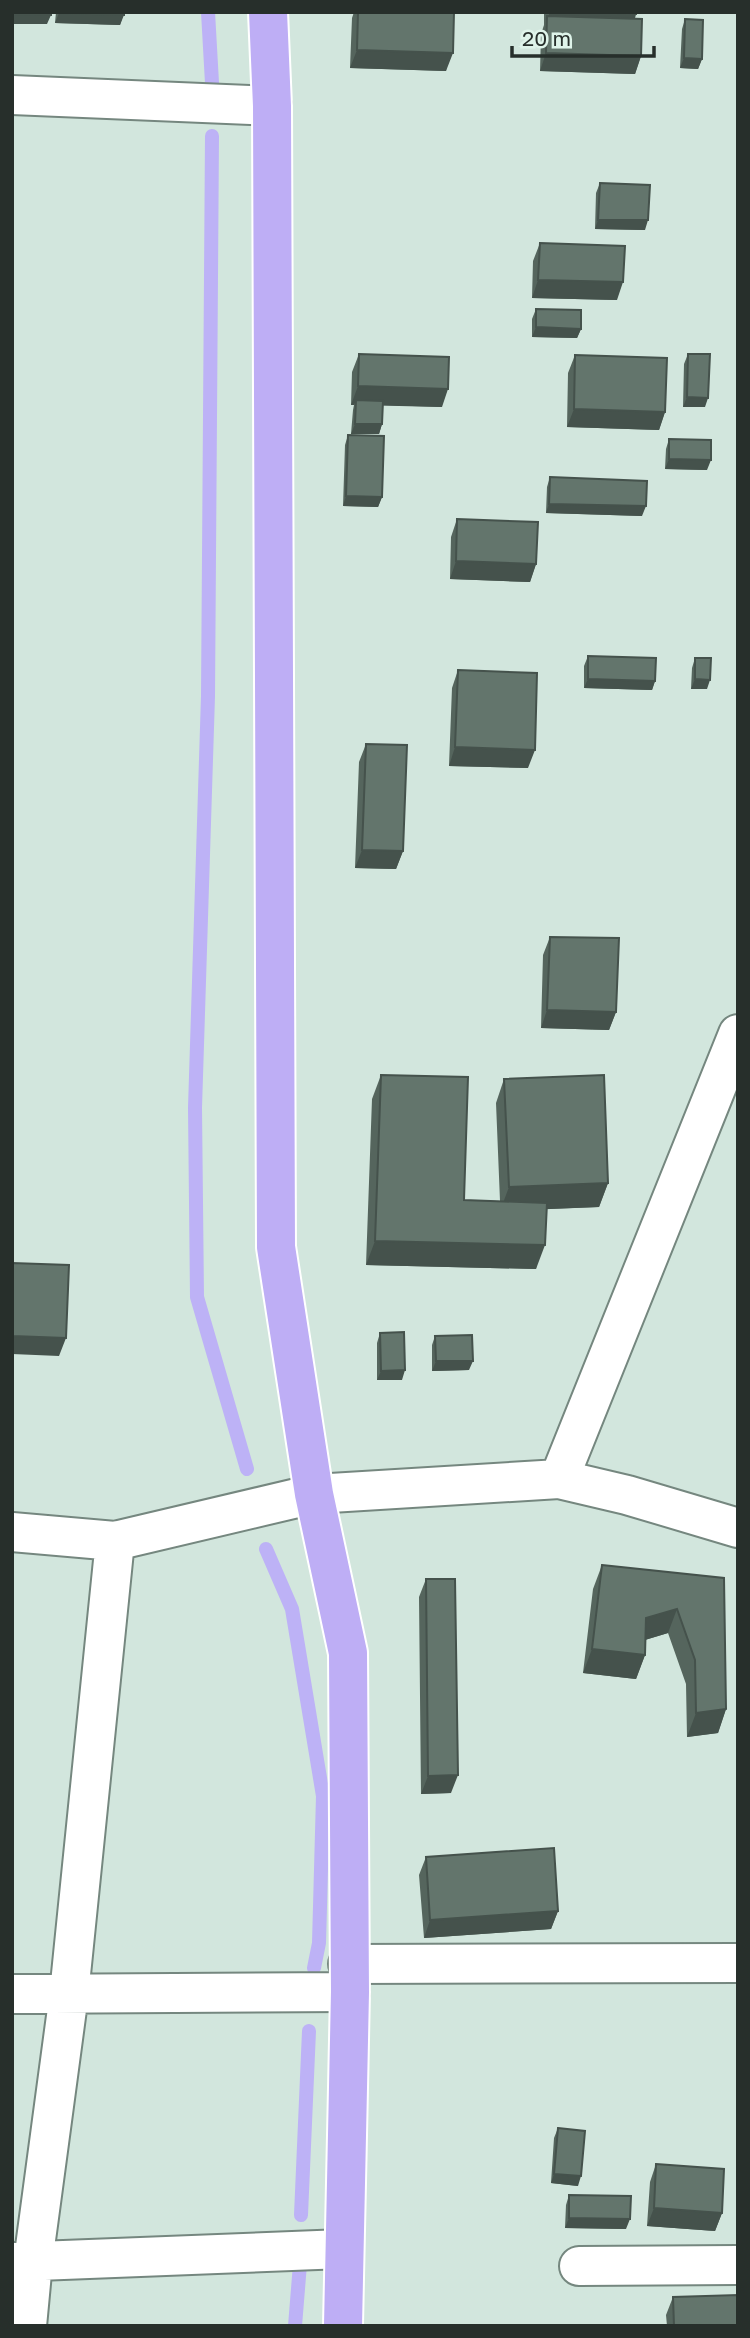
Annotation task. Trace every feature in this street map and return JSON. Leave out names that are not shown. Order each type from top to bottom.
[{"type":"main road","points":[[268,12],[272,106],[276,1247],[314,1494],[348,1653],[349,1978],[343,2326]]},
{"type":"street","points":[[12,95],[272,106]]},
{"type":"street","points":[[559,1479],[738,1034]]},
{"type":"street","points":[[12,1532],[115,1541],[314,1494],[559,1479],[627,1495],[738,1528]]},
{"type":"street","points":[[27,2326],[22,2262],[69,1994],[115,1541]]},
{"type":"street","points":[[12,1994],[69,1994],[349,1978],[738,1963]]},
{"type":"street","points":[[22,2262],[343,2249]]},
{"type":"street","points":[[579,2266],[738,2265]]},
{"type":"building","points":[[51,12],[51,15],[14,14]]},
{"type":"building","points":[[124,12],[124,15],[59,13]]},
{"type":"building","points":[[358,12],[454,12],[453,53],[357,50]]},
{"type":"building","points":[[598,12],[636,12],[636,14]]},
{"type":"building","points":[[547,16],[642,19],[641,56],[546,53]]},
{"type":"building","points":[[685,19],[703,20],[702,59],[684,58]]},
{"type":"building","points":[[600,183],[650,185],[648,220],[598,220]]},
{"type":"building","points":[[540,243],[625,246],[623,282],[538,280]]},
{"type":"building","points":[[536,309],[581,310],[581,329],[536,327]]},
{"type":"building","points":[[359,354],[449,357],[448,389],[358,386]]},
{"type":"building","points":[[688,354],[710,354],[708,398],[687,397]]},
{"type":"building","points":[[575,355],[667,358],[665,412],[574,409]]},
{"type":"building","points":[[356,400],[383,401],[382,424],[355,424]]},
{"type":"building","points":[[348,435],[384,436],[382,497],[346,496]]},
{"type":"building","points":[[669,439],[711,440],[711,460],[669,459]]},
{"type":"building","points":[[550,477],[647,481],[646,506],[549,504]]},
{"type":"building","points":[[457,519],[538,522],[536,564],[456,561]]},
{"type":"building","points":[[588,656],[656,658],[655,681],[588,679]]},
{"type":"building","points":[[695,658],[711,658],[710,680],[695,679]]},
{"type":"building","points":[[458,670],[537,673],[535,750],[455,747]]},
{"type":"building","points":[[366,744],[407,745],[403,851],[362,850]]},
{"type":"building","points":[[550,937],[619,938],[616,1012],[547,1010]]},
{"type":"building","points":[[381,1075],[468,1077],[464,1200],[547,1203],[545,1245],[375,1241]]},
{"type":"building","points":[[604,1075],[608,1183],[509,1187],[504,1079]]},
{"type":"building","points":[[12,1263],[69,1265],[66,1338],[12,1336]]},
{"type":"building","points":[[404,1332],[405,1370],[381,1371],[380,1333]]},
{"type":"building","points":[[472,1335],[473,1361],[436,1361],[435,1336]]},
{"type":"building","points":[[602,1565],[724,1578],[726,1709],[696,1713],[695,1660],[677,1609],[646,1618],[645,1655],[592,1649]]},
{"type":"building","points":[[426,1579],[455,1579],[458,1775],[428,1776]]},
{"type":"building","points":[[554,1848],[558,1911],[430,1920],[426,1857]]},
{"type":"building","points":[[558,2128],[585,2131],[581,2176],[554,2174]]},
{"type":"building","points":[[656,2164],[724,2169],[722,2213],[654,2208]]},
{"type":"building","points":[[569,2195],[631,2196],[630,2219],[569,2218]]},
{"type":"building","points":[[738,2295],[738,2326],[674,2326],[673,2297]]},
{"type":"waterway","points":[[208,12],[212,83]]},
{"type":"waterway","points":[[212,136],[208,696],[195,1108],[197,1297],[247,1469]]},
{"type":"waterway","points":[[266,1549],[292,1609],[323,1796],[319,1943],[314,1968]]},
{"type":"waterway","points":[[301,2215],[309,2031]]},
{"type":"waterway","points":[[295,2326],[300,2264]]}]
